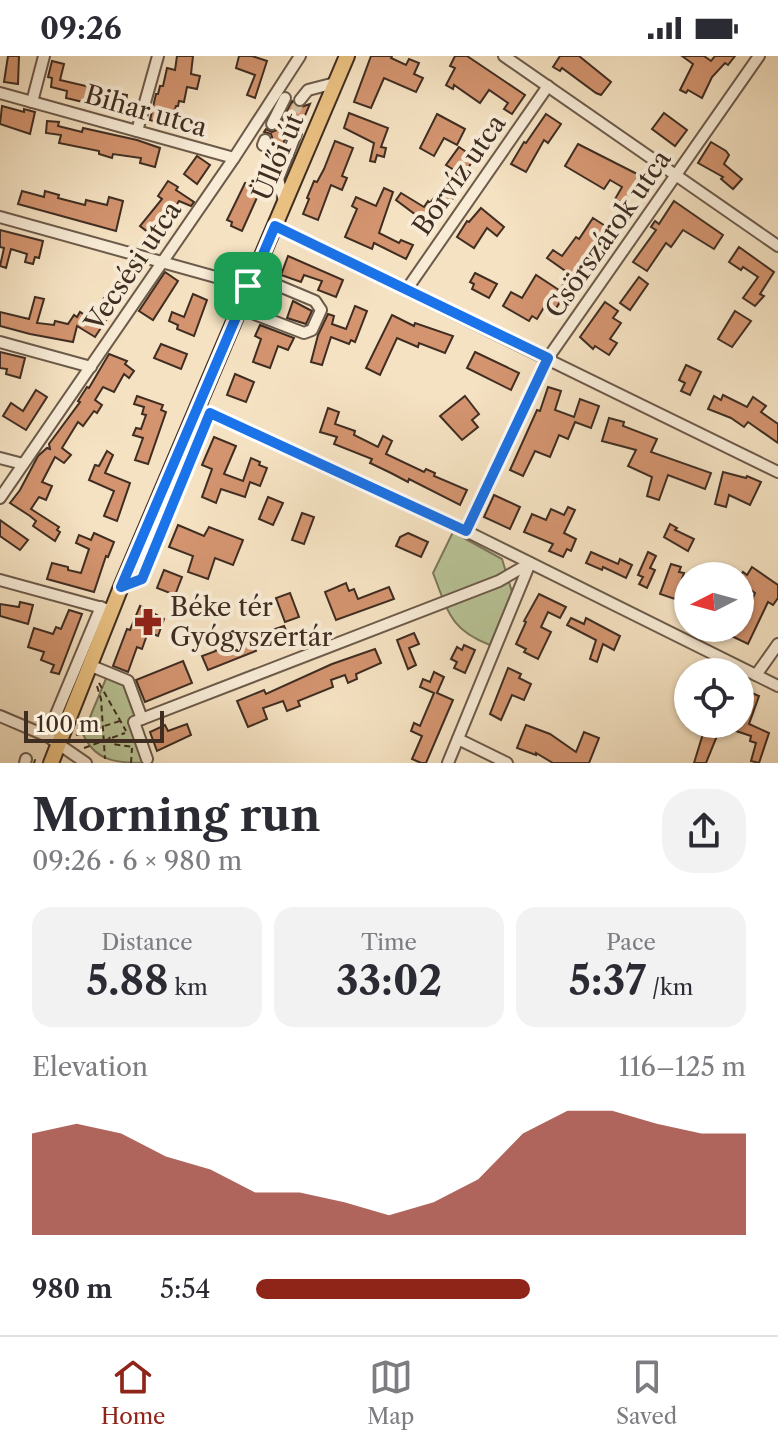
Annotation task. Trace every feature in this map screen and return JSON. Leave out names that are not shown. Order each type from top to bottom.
[{"type":"main road","name":"Üllői út","points":[[51,763],[53,740],[89,665],[106,609],[121,587],[204,410],[239,308],[347,56]]},
{"type":"street","points":[[32,102],[44,56]]},
{"type":"street","points":[[137,131],[158,56]]},
{"type":"street","name":"Vecsési utca","points":[[0,498],[234,158],[300,56]]},
{"type":"street","points":[[505,56],[778,246]]},
{"type":"street","name":"Csörszárok utca","points":[[466,531],[548,358],[759,56]]},
{"type":"street","points":[[272,124],[292,98],[335,83]]},
{"type":"street","name":"Borvíz utca","points":[[407,289],[548,86]]},
{"type":"street","name":"Bihar utca","points":[[0,93],[234,158]]},
{"type":"street","points":[[285,204],[278,179],[296,134]]},
{"type":"street","points":[[265,140],[263,145],[288,155]]},
{"type":"street","points":[[0,217],[161,261],[251,281],[315,301],[321,310],[312,330],[304,333],[239,308]]},
{"type":"street","points":[[275,226],[778,472]]},
{"type":"street","points":[[0,342],[91,367]]},
{"type":"street","points":[[204,410],[466,531],[778,686]]},
{"type":"street","points":[[0,458],[23,464]]},
{"type":"street","points":[[149,760],[137,746],[134,722],[499,581],[530,563]]},
{"type":"street","points":[[448,763],[530,563]]},
{"type":"street","points":[[0,580],[106,609],[53,740]]},
{"type":"street","points":[[756,675],[778,644]]},
{"type":"street","points":[[89,665],[128,681],[142,719]]},
{"type":"street","points":[[0,716],[53,740],[86,763]]},
{"type":"street","points":[[458,739],[507,763]]},
{"type":"path","points":[[105,759],[98,684],[137,746]]},
{"type":"path","points":[[76,735],[122,720]]},
{"type":"path","points":[[84,748],[126,732]]},
{"type":"path","points":[[109,737],[112,744],[137,746]]},
{"type":"path","points":[[131,763],[137,746]]},
{"type":"green space","points":[[453,532],[502,559],[512,592],[490,645],[458,625],[447,608],[433,573]]},
{"type":"green space","points":[[107,676],[125,683],[140,726],[143,763],[107,759],[94,750],[83,734]]},
{"type":"building","points":[[8,56],[19,56],[18,84],[4,82]]},
{"type":"building","points":[[177,56],[193,56],[191,74],[200,76],[197,89],[187,87],[184,102],[179,101],[176,106],[170,126],[150,120],[156,94],[163,86],[167,68],[175,70]]},
{"type":"building","points":[[239,56],[267,61],[255,98],[247,95],[255,75],[236,68]]},
{"type":"building","points":[[371,56],[392,56],[406,65],[409,59],[419,63],[414,74],[423,78],[416,92],[384,78],[371,108],[354,102]]},
{"type":"building","points":[[455,56],[467,56],[525,95],[512,114],[504,109],[508,103],[489,90],[480,103],[454,85],[453,89],[446,85],[455,68],[450,66]]},
{"type":"building","points":[[560,56],[579,56],[611,82],[601,95],[596,93],[562,68],[560,71],[553,67]]},
{"type":"building","points":[[682,56],[704,56],[711,61],[715,56],[735,56],[712,77],[702,98],[688,90],[686,93],[680,90],[693,64]]},
{"type":"building","points":[[52,61],[64,64],[60,80],[90,87],[87,100],[66,98],[67,91],[51,87],[52,78],[48,77]]},
{"type":"building","points":[[102,90],[127,95],[124,113],[99,103]]},
{"type":"building","points":[[292,101],[298,108],[310,104],[300,127],[290,128],[283,144],[264,132],[266,129],[272,132],[277,130]]},
{"type":"building","points":[[2,106],[35,112],[30,134],[0,124]]},
{"type":"building","points":[[349,113],[388,128],[381,147],[386,148],[384,157],[377,155],[375,162],[370,161],[374,143],[344,128]]},
{"type":"building","points":[[664,113],[687,130],[675,146],[652,129]]},
{"type":"building","points":[[437,114],[465,129],[457,145],[444,138],[434,156],[420,148]]},
{"type":"building","points":[[546,114],[561,124],[548,143],[544,140],[526,172],[511,164]]},
{"type":"building","points":[[47,121],[59,122],[58,126],[82,132],[83,128],[160,148],[155,167],[140,163],[141,158],[113,154],[112,158],[99,154],[99,151],[59,143],[61,135],[46,133]]},
{"type":"building","points":[[335,141],[353,148],[342,176],[347,178],[342,190],[331,185],[318,220],[303,214],[314,181],[317,182],[324,169]]},
{"type":"building","points":[[711,142],[726,151],[729,155],[724,164],[742,179],[733,189],[721,179],[723,177],[698,163]]},
{"type":"building","points":[[578,144],[645,178],[624,204],[615,199],[622,187],[610,180],[604,189],[565,166]]},
{"type":"building","points":[[459,147],[475,158],[454,187],[459,190],[432,227],[396,200],[401,193],[424,207],[428,201],[430,203],[454,170],[446,165]]},
{"type":"building","points":[[197,156],[210,165],[197,184],[184,174]]},
{"type":"building","points":[[168,181],[194,202],[191,206],[179,201],[167,220],[170,222],[157,239],[140,226],[162,199],[158,196]]},
{"type":"building","points":[[245,183],[257,188],[256,192],[259,193],[242,231],[231,226],[232,222],[227,220]]},
{"type":"building","points":[[384,188],[393,192],[379,233],[399,243],[401,240],[413,245],[406,259],[374,243],[372,249],[345,237],[357,209],[352,206],[356,197],[376,206]]},
{"type":"building","points":[[22,191],[44,197],[45,191],[85,205],[86,200],[107,205],[109,197],[123,201],[116,231],[18,204]]},
{"type":"building","points":[[674,201],[723,235],[714,249],[683,230],[671,247],[666,243],[647,271],[633,262],[656,230],[651,227],[655,221],[659,224]]},
{"type":"building","points":[[481,208],[504,227],[497,236],[487,228],[474,248],[457,237],[467,221]]},
{"type":"building","points":[[593,218],[613,231],[581,277],[587,281],[576,295],[568,289],[555,310],[546,304],[537,319],[532,316],[529,321],[503,306],[511,292],[522,298],[536,275],[559,290],[571,275],[547,258],[553,250],[562,256],[576,237],[579,239]]},
{"type":"building","points":[[0,230],[43,241],[39,258],[35,257],[33,264],[25,262],[27,254],[11,249],[6,268],[0,266],[4,248],[0,247]]},
{"type":"building","points":[[739,247],[774,272],[760,294],[764,296],[755,306],[743,298],[758,277],[729,262]]},
{"type":"building","points":[[288,256],[343,280],[336,297],[318,290],[322,281],[304,275],[301,282],[281,275]]},
{"type":"building","points":[[130,264],[140,271],[125,292],[114,284]]},
{"type":"building","points":[[165,272],[178,281],[153,320],[139,311]]},
{"type":"building","points":[[475,273],[497,284],[489,298],[472,289],[474,284],[470,282]]},
{"type":"building","points":[[639,277],[648,284],[630,310],[620,303]]},
{"type":"building","points":[[193,294],[207,300],[194,336],[177,329],[178,325],[169,321],[172,312],[184,317]]},
{"type":"building","points":[[35,297],[44,299],[37,323],[54,325],[55,321],[68,324],[80,312],[91,319],[104,298],[116,305],[95,337],[77,326],[73,342],[0,326],[0,312],[29,319]]},
{"type":"building","points":[[293,301],[312,311],[306,324],[287,318]]},
{"type":"building","points":[[605,302],[618,311],[613,318],[621,323],[610,339],[617,343],[609,355],[595,346],[593,349],[580,337]]},
{"type":"building","points":[[355,306],[367,311],[355,342],[351,340],[349,344],[331,337],[322,365],[311,362],[318,335],[328,314],[334,316],[332,324],[346,329]]},
{"type":"building","points":[[735,311],[751,321],[732,347],[718,339]]},
{"type":"building","points":[[392,315],[414,326],[415,323],[453,336],[445,353],[397,338],[380,375],[366,368]]},
{"type":"building","points":[[260,325],[294,338],[288,350],[278,346],[270,368],[253,362],[261,339],[255,336]]},
{"type":"building","points":[[161,344],[187,354],[181,369],[154,358]]},
{"type":"building","points":[[0,352],[25,358],[20,378],[6,374],[7,369],[0,368]]},
{"type":"building","points":[[475,352],[519,373],[511,390],[467,368]]},
{"type":"building","points":[[109,354],[127,361],[125,364],[134,371],[129,378],[124,374],[114,392],[103,387],[95,400],[102,405],[97,413],[94,411],[83,426],[78,422],[62,448],[71,455],[64,463],[55,457],[42,482],[52,486],[46,500],[39,497],[31,509],[59,527],[55,541],[33,526],[36,521],[10,503],[38,456],[50,449],[49,444],[80,402]]},
{"type":"building","points":[[686,365],[701,372],[690,395],[681,391],[685,383],[679,380]]},
{"type":"building","points":[[235,374],[254,382],[246,402],[227,395]]},
{"type":"building","points":[[548,387],[561,391],[555,410],[574,417],[580,399],[599,406],[591,428],[575,422],[568,439],[559,435],[550,457],[535,451],[523,476],[510,470],[537,410],[540,411]]},
{"type":"building","points":[[36,390],[47,397],[26,430],[3,416],[11,403],[23,411]]},
{"type":"building","points":[[723,395],[747,407],[753,397],[766,406],[761,412],[778,424],[778,443],[748,422],[744,427],[708,409],[714,396],[721,400]]},
{"type":"building","points":[[137,396],[163,405],[161,410],[166,412],[148,464],[135,460],[143,438],[133,435],[136,428],[141,429],[146,415],[142,414],[144,407],[134,404]]},
{"type":"building","points":[[465,396],[479,414],[472,420],[478,427],[462,440],[440,416]]},
{"type":"building","points":[[328,408],[339,412],[335,424],[355,431],[354,435],[378,447],[383,436],[392,441],[386,454],[424,472],[426,469],[435,473],[434,476],[467,490],[460,505],[370,463],[372,459],[334,444],[337,437],[320,432]]},
{"type":"building","points":[[609,418],[657,439],[651,452],[711,473],[705,489],[668,475],[659,500],[647,496],[652,477],[628,466],[636,450],[602,441]]},
{"type":"building","points":[[214,437],[236,446],[224,474],[243,481],[251,458],[267,468],[260,486],[250,482],[245,497],[221,489],[216,503],[202,497],[212,469],[202,465]]},
{"type":"building","points":[[107,451],[113,455],[105,473],[130,483],[117,521],[104,516],[114,491],[89,480],[95,465],[99,466]]},
{"type":"building","points":[[723,472],[761,482],[750,505],[729,495],[726,507],[715,504]]},
{"type":"building","points":[[494,495],[520,507],[510,529],[484,517]]},
{"type":"building","points":[[268,497],[283,503],[273,525],[259,519]]},
{"type":"building","points":[[568,507],[575,510],[564,533],[576,539],[571,551],[567,549],[563,557],[549,551],[553,544],[524,532],[532,514],[546,520],[551,509],[564,515]]},
{"type":"building","points":[[302,513],[314,517],[304,544],[292,540]]},
{"type":"building","points":[[0,520],[28,540],[20,550],[0,536]]},
{"type":"building","points":[[670,524],[677,528],[675,530],[694,539],[688,551],[664,537]]},
{"type":"building","points":[[178,525],[204,536],[209,527],[243,540],[233,565],[215,558],[208,579],[188,572],[193,556],[169,547]]},
{"type":"building","points":[[94,533],[114,542],[94,592],[47,579],[52,563],[81,573],[89,549],[76,543],[79,535],[91,540]]},
{"type":"building","points":[[408,533],[428,542],[421,557],[396,546],[400,537]]},
{"type":"building","points":[[591,552],[618,564],[620,559],[632,565],[626,578],[586,563]]},
{"type":"building","points":[[648,552],[656,556],[650,568],[655,570],[647,588],[639,584],[643,577],[638,575]]},
{"type":"building","points":[[671,564],[674,565],[674,599],[660,594]]},
{"type":"building","points":[[754,568],[778,585],[778,598],[773,605],[768,602],[754,631],[754,595]]},
{"type":"building","points":[[164,570],[182,577],[175,595],[157,588]]},
{"type":"building","points":[[346,583],[349,591],[354,589],[358,599],[389,587],[394,599],[336,620],[325,592]]},
{"type":"building","points":[[290,593],[299,617],[285,622],[276,598]]},
{"type":"building","points":[[539,594],[566,607],[560,618],[548,612],[541,627],[551,632],[538,659],[516,644]]},
{"type":"building","points":[[20,602],[33,605],[28,624],[0,616],[0,604],[19,607]]},
{"type":"building","points":[[140,606],[164,619],[158,636],[148,632],[142,649],[137,647],[128,672],[113,666],[127,629],[130,630]]},
{"type":"building","points":[[69,610],[82,614],[59,674],[51,672],[54,665],[41,660],[44,652],[28,647],[34,628],[53,634],[56,627],[61,629]]},
{"type":"building","points":[[571,618],[584,624],[586,618],[620,636],[614,650],[603,644],[597,662],[590,659],[596,640],[567,625]]},
{"type":"building","points":[[284,626],[289,637],[255,648],[256,651],[208,670],[202,656],[216,651],[212,642],[224,637],[227,645]]},
{"type":"building","points":[[414,633],[419,644],[409,648],[416,665],[408,669],[397,640]]},
{"type":"building","points":[[464,645],[475,650],[465,673],[454,668],[457,662],[451,659],[457,647],[462,650]]},
{"type":"building","points":[[375,649],[381,663],[356,674],[357,679],[348,683],[345,675],[331,680],[333,687],[298,701],[300,706],[287,711],[283,701],[263,708],[267,719],[248,727],[237,701],[264,690],[266,694],[332,664]]},
{"type":"building","points":[[183,661],[192,683],[145,702],[136,680]]},
{"type":"building","points":[[508,668],[521,674],[519,678],[531,684],[524,700],[512,695],[501,720],[490,714]]},
{"type":"building","points":[[434,672],[444,677],[437,693],[453,700],[426,763],[421,763],[412,759],[422,736],[411,731],[414,723],[420,726],[434,693],[420,687],[423,679],[430,682]]},
{"type":"building","points":[[754,694],[759,696],[754,710]]},
{"type":"building","points":[[187,724],[191,735],[157,751],[150,732],[165,725],[168,731]]},
{"type":"building","points":[[526,725],[550,734],[576,752],[584,732],[599,738],[589,763],[553,763],[536,753],[517,748]]},
{"type":"building","points":[[754,726],[769,733],[759,763],[751,761],[756,743],[750,741],[754,738]]},
{"type":"building","points":[[702,738],[716,738],[706,763],[694,763]]},
{"type":"tunnel","points":[[296,134],[297,131],[288,128],[300,100]]},
{"type":"place","name":"Béke tér Gyógyszertár","points":[[148,622]]},
{"type":"route","points":[[275,226],[548,358],[466,531],[210,413],[142,579],[121,587],[248,286],[275,226]]}]
